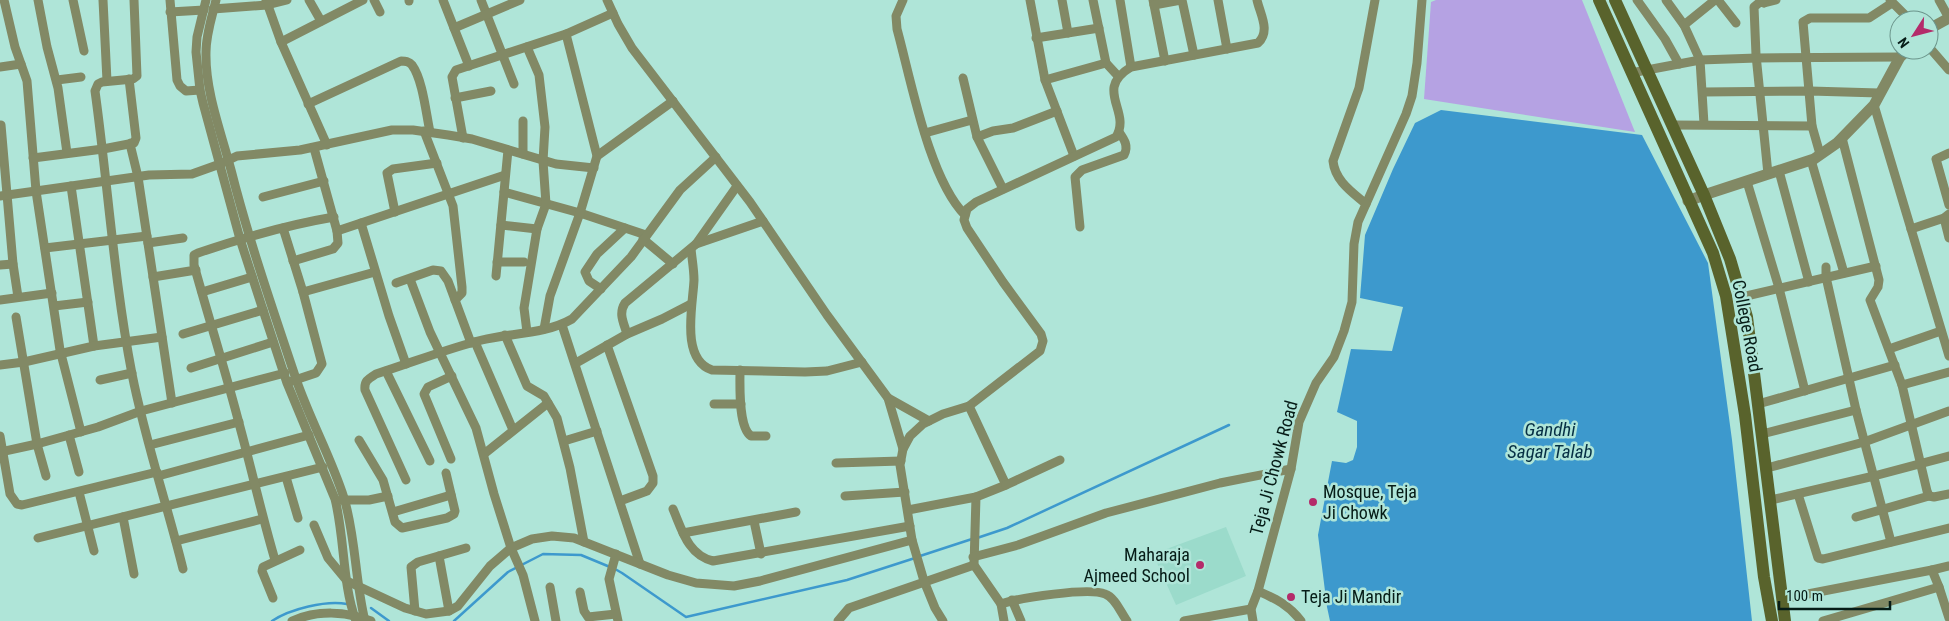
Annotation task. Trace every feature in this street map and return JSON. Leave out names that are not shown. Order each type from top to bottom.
[{"type":"main road","name":"College Road","points":[[1599,0],[1713,253],[1726,296],[1745,415],[1764,577],[1772,621]]},
{"type":"main road","name":"College Road","points":[[1615,0],[1704,195],[1730,259],[1742,297],[1747,317],[1785,621]]},
{"type":"street","points":[[4,0],[28,92],[36,191],[61,353],[81,432]]},
{"type":"street","points":[[38,0],[47,47],[57,80],[67,153]]},
{"type":"street","points":[[73,0],[84,51]]},
{"type":"street","points":[[103,0],[107,81]]},
{"type":"street","points":[[134,0],[138,73],[135,79],[107,81],[98,84],[96,91],[113,241],[132,373],[183,569]]},
{"type":"street","points":[[170,0],[172,42],[180,86],[186,91],[200,90]]},
{"type":"street","points":[[206,0],[197,37],[196,52],[200,90],[224,162]]},
{"type":"street","points":[[287,0],[267,3],[215,5],[207,39],[206,65],[224,162],[244,237],[309,435],[335,499],[340,520],[348,581]]},
{"type":"street","points":[[309,0],[321,21]]},
{"type":"street","points":[[280,42],[363,0]]},
{"type":"street","points":[[374,0],[380,12]]},
{"type":"street","points":[[444,0],[469,66]]},
{"type":"street","points":[[481,0],[514,84]]},
{"type":"street","points":[[454,28],[520,0]]},
{"type":"street","points":[[607,0],[632,48],[738,186],[827,315],[888,398],[903,449]]},
{"type":"street","points":[[903,0],[896,16],[897,29],[929,148],[949,194],[965,215]]},
{"type":"street","points":[[1030,0],[1045,80],[1074,156]]},
{"type":"street","points":[[1062,0],[1068,32]]},
{"type":"street","points":[[1093,0],[1106,63],[1118,76]]},
{"type":"street","points":[[1120,0],[1131,67]]},
{"type":"street","points":[[1165,61],[1153,2],[1181,0],[1194,55]]},
{"type":"street","points":[[1218,0],[1227,49]]},
{"type":"street","points":[[943,621],[935,608],[924,581],[913,543],[901,461],[903,449],[910,436],[929,421],[943,414],[969,406],[1040,351],[1043,341],[1041,334],[1002,282],[967,228],[964,220],[967,209],[976,202],[1074,156],[1109,142],[1116,137],[1120,125],[1113,89],[1115,79],[1131,67],[1250,46],[1262,39],[1265,28],[1257,0]]},
{"type":"street","points":[[1366,204],[1340,180],[1334,170],[1333,161],[1359,88],[1375,0]]},
{"type":"street","name":"Teja Ji Chowk Road","points":[[1251,609],[1258,591],[1291,469],[1299,422],[1316,383],[1334,357],[1344,331],[1352,302],[1354,244],[1358,222],[1406,114],[1412,96],[1417,63],[1422,0]]},
{"type":"street","points":[[1637,0],[1680,64]]},
{"type":"street","points":[[1666,0],[1684,25],[1700,60],[1704,124]]},
{"type":"street","points":[[1684,25],[1716,0],[1736,23]]},
{"type":"street","points":[[1776,0],[1763,1],[1754,7],[1762,125],[1773,173],[1809,282]]},
{"type":"street","points":[[1939,0],[1949,18]]},
{"type":"street","points":[[1844,273],[1816,157],[1805,59],[1803,22],[1805,19],[1810,18],[1870,18],[1891,2]]},
{"type":"street","points":[[267,3],[280,42],[327,145]]},
{"type":"street","points":[[170,12],[204,10]]},
{"type":"street","points":[[463,138],[455,98],[453,73],[566,34],[613,13]]},
{"type":"street","points":[[1036,38],[1099,28]]},
{"type":"street","points":[[544,329],[550,296],[598,156],[566,34]]},
{"type":"street","points":[[527,47],[539,75],[544,127],[543,160],[546,204],[537,229],[524,308],[527,332]]},
{"type":"street","points":[[1631,73],[1700,60],[1805,59],[1889,55]]},
{"type":"street","points":[[1939,59],[1949,70]]},
{"type":"street","points":[[1688,201],[1816,157],[1842,138],[1874,105],[1900,60]]},
{"type":"street","points":[[308,104],[401,61],[406,61],[413,67],[420,86],[427,132],[436,164],[456,216],[462,293],[455,300]]},
{"type":"street","points":[[1045,80],[1106,63]]},
{"type":"street","points":[[0,67],[21,64]]},
{"type":"street","points":[[57,80],[82,76]]},
{"type":"street","points":[[962,78],[977,138],[1003,190]]},
{"type":"street","points":[[34,158],[134,143],[136,138],[129,80]]},
{"type":"street","points":[[455,98],[491,91]]},
{"type":"street","points":[[1703,92],[1810,91],[1879,94]]},
{"type":"street","points":[[598,156],[673,101]]},
{"type":"street","points":[[1874,105],[1949,356]]},
{"type":"street","points":[[977,138],[993,131],[1013,128],[1057,111]]},
{"type":"street","points":[[925,132],[972,120]]},
{"type":"street","points":[[523,121],[523,154]]},
{"type":"street","points":[[1,125],[4,195],[18,297]]},
{"type":"street","points":[[1672,125],[1812,126]]},
{"type":"street","points":[[4,195],[149,175],[181,176],[192,174],[244,154],[314,148],[392,130],[427,132],[463,138],[543,160],[594,168]]},
{"type":"street","points":[[1080,227],[1075,177],[1082,170],[1124,155],[1126,144],[1119,132]]},
{"type":"street","points":[[1842,138],[1880,283],[1870,300],[1902,385],[1929,496]]},
{"type":"street","points":[[130,144],[138,177],[172,403]]},
{"type":"street","points":[[293,261],[333,249],[338,243],[338,231],[314,148]]},
{"type":"street","points":[[496,276],[508,150]]},
{"type":"street","points":[[1949,153],[1938,157],[1936,161],[1949,206]]},
{"type":"street","points":[[406,480],[365,390],[364,384],[367,379],[406,364],[473,343],[562,325],[572,319],[631,257],[680,190],[716,157]]},
{"type":"street","points":[[395,212],[387,173],[394,169],[436,164]]},
{"type":"street","points":[[338,231],[506,175]]},
{"type":"street","points":[[263,197],[324,181]]},
{"type":"street","points":[[71,186],[94,346]]},
{"type":"street","points":[[628,334],[621,315],[621,309],[625,303],[693,247],[738,186]]},
{"type":"street","points":[[1748,186],[1779,288],[1805,391]]},
{"type":"street","points":[[504,192],[580,213],[624,228],[644,237],[673,264]]},
{"type":"street","points":[[1911,229],[1946,216],[1949,238]]},
{"type":"street","points":[[275,560],[262,519],[239,422],[196,270],[194,256],[244,237],[334,217]]},
{"type":"street","points":[[693,247],[763,221]]},
{"type":"street","points":[[361,223],[375,272],[406,364]]},
{"type":"street","points":[[501,225],[537,229]]},
{"type":"street","points":[[283,228],[303,292],[322,364],[316,373],[292,381]]},
{"type":"street","points":[[600,289],[589,282],[585,272],[597,254],[624,228]]},
{"type":"street","points":[[244,237],[252,277],[273,342],[285,373],[292,381],[332,463],[349,518],[355,589],[361,616],[335,617],[322,613],[292,621]]},
{"type":"street","points":[[45,248],[113,241],[183,238]]},
{"type":"street","points":[[693,247],[694,282],[691,304],[691,333],[699,363],[712,370],[828,371],[862,362]]},
{"type":"street","points":[[497,262],[524,262]]},
{"type":"street","points":[[0,265],[13,264]]},
{"type":"street","points":[[1742,297],[1876,266]]},
{"type":"street","points":[[1826,267],[1826,277],[1856,410],[1891,542]]},
{"type":"street","points":[[153,276],[196,270]]},
{"type":"street","points":[[396,283],[438,270],[444,275],[513,430]]},
{"type":"street","points":[[303,292],[375,272]]},
{"type":"street","points":[[202,292],[252,277]]},
{"type":"street","points":[[410,279],[425,320],[474,422],[494,494],[512,550],[523,575],[535,621]]},
{"type":"street","points":[[0,300],[52,293]]},
{"type":"street","points":[[54,306],[88,302]]},
{"type":"street","points":[[576,363],[628,334],[691,304]]},
{"type":"street","points":[[183,334],[263,310]]},
{"type":"street","points":[[16,317],[37,444],[46,476]]},
{"type":"street","points":[[562,325],[576,363],[640,564]]},
{"type":"street","points":[[1889,349],[1941,330]]},
{"type":"street","points":[[0,365],[24,362],[94,346],[162,336]]},
{"type":"street","points":[[505,336],[527,386],[540,392],[557,418],[564,441],[584,542]]},
{"type":"street","points":[[190,368],[273,342]]},
{"type":"street","points":[[607,345],[653,483],[647,491],[620,501]]},
{"type":"street","points":[[1758,404],[1895,365]]},
{"type":"street","points":[[740,370],[744,429],[751,436],[766,436]]},
{"type":"street","points":[[386,371],[430,461]]},
{"type":"street","points":[[1902,385],[1949,372]]},
{"type":"street","points":[[100,380],[132,373]]},
{"type":"street","points":[[1,452],[98,428],[141,411],[285,373]]},
{"type":"street","points":[[451,459],[424,394],[428,387],[452,376]]},
{"type":"street","points":[[888,398],[929,421]]},
{"type":"street","points":[[484,454],[548,403]]},
{"type":"street","points":[[714,404],[741,404]]},
{"type":"street","points":[[969,406],[1006,486]]},
{"type":"street","points":[[1762,434],[1856,410]]},
{"type":"street","points":[[1767,468],[1864,442],[1949,411]]},
{"type":"street","points":[[150,445],[239,422]]},
{"type":"street","points":[[564,441],[597,431]]},
{"type":"street","points":[[69,435],[79,472]]},
{"type":"street","points":[[0,436],[1,452],[10,494],[17,504],[22,505],[247,453],[309,435]]},
{"type":"street","points":[[359,440],[383,480],[395,522],[402,528],[447,518],[454,514],[455,511],[446,473]]},
{"type":"street","points":[[1771,500],[1949,456]]},
{"type":"street","points":[[908,510],[976,497],[1006,486],[1060,460]]},
{"type":"street","points":[[836,463],[901,461]]},
{"type":"street","points":[[38,538],[323,467]]},
{"type":"street","points":[[838,621],[848,608],[1106,513],[1220,483],[1291,469]]},
{"type":"street","points":[[286,477],[298,518]]},
{"type":"street","points":[[79,492],[94,552]]},
{"type":"street","points":[[845,496],[905,492]]},
{"type":"street","points":[[1798,494],[1818,558],[1823,559],[1949,528]]},
{"type":"street","points":[[1856,517],[1929,496],[1949,494]]},
{"type":"street","points":[[392,512],[451,495]]},
{"type":"street","points":[[335,499],[370,500],[388,496]]},
{"type":"street","points":[[976,497],[974,561],[1001,604],[1004,621]]},
{"type":"street","points":[[673,509],[690,546],[703,558],[713,561],[761,554],[910,526]]},
{"type":"street","points":[[683,533],[796,512]]},
{"type":"street","points":[[123,516],[134,574]]},
{"type":"street","points":[[176,540],[262,519]]},
{"type":"street","points":[[754,521],[761,554]]},
{"type":"street","points":[[314,525],[328,558],[355,589],[426,614],[448,611],[458,606],[490,566],[512,550],[532,539],[552,536],[574,538],[615,557],[696,583],[734,586],[760,582],[913,543]]},
{"type":"street","points":[[415,611],[410,566],[466,548]]},
{"type":"street","points":[[273,598],[262,569],[266,564],[300,550]]},
{"type":"street","points":[[439,556],[448,611]]},
{"type":"street","points":[[580,592],[584,611],[588,617],[617,618],[609,574],[615,557]]},
{"type":"street","points":[[1782,599],[1949,566]]},
{"type":"street","points":[[1932,570],[1949,618],[1940,621]]},
{"type":"street","points":[[550,587],[556,621]]},
{"type":"street","points":[[1823,621],[1939,587]]},
{"type":"street","points":[[1258,591],[1283,602],[1293,610],[1301,621]]},
{"type":"street","points":[[1001,604],[1012,600],[1058,593],[1105,593],[1111,597],[1127,621]]},
{"type":"street","points":[[1012,600],[1021,621]]},
{"type":"street","points":[[1185,621],[1251,609],[1253,621]]},
{"type":"shaded area","points":[[1436,0],[1582,0],[1635,132],[1424,99],[1431,2]]},
{"type":"shaded area","name":"Maharaja Ajmeed School","points":[[1226,527],[1246,576],[1176,605],[1153,554]]},
{"type":"water","name":"Gandhi Sagar Talab","points":[[1441,110],[1642,135],[1708,263],[1732,440],[1752,621],[1330,621],[1318,535],[1332,461],[1346,463],[1353,460],[1357,447],[1357,421],[1337,412],[1351,349],[1392,351],[1403,307],[1360,298],[1365,235],[1415,123]]},
{"type":"waterway","points":[[977,538],[1007,528],[1229,425]]},
{"type":"waterway","points":[[920,556],[972,539]]},
{"type":"waterway","points":[[454,621],[508,572],[543,554],[581,555],[610,567]]},
{"type":"waterway","points":[[615,569],[686,617],[847,580],[915,558]]},
{"type":"waterway","points":[[272,621],[308,606],[329,603],[347,604]]},
{"type":"waterway","points":[[371,608],[389,621]]},
{"type":"place","name":"Mosque, Teja Ji Chowk","points":[[1313,502]]},
{"type":"place","name":"Maharaja Ajmeed School","points":[[1200,565]]},
{"type":"place","name":"Teja Ji Mandir","points":[[1291,597]]}]
